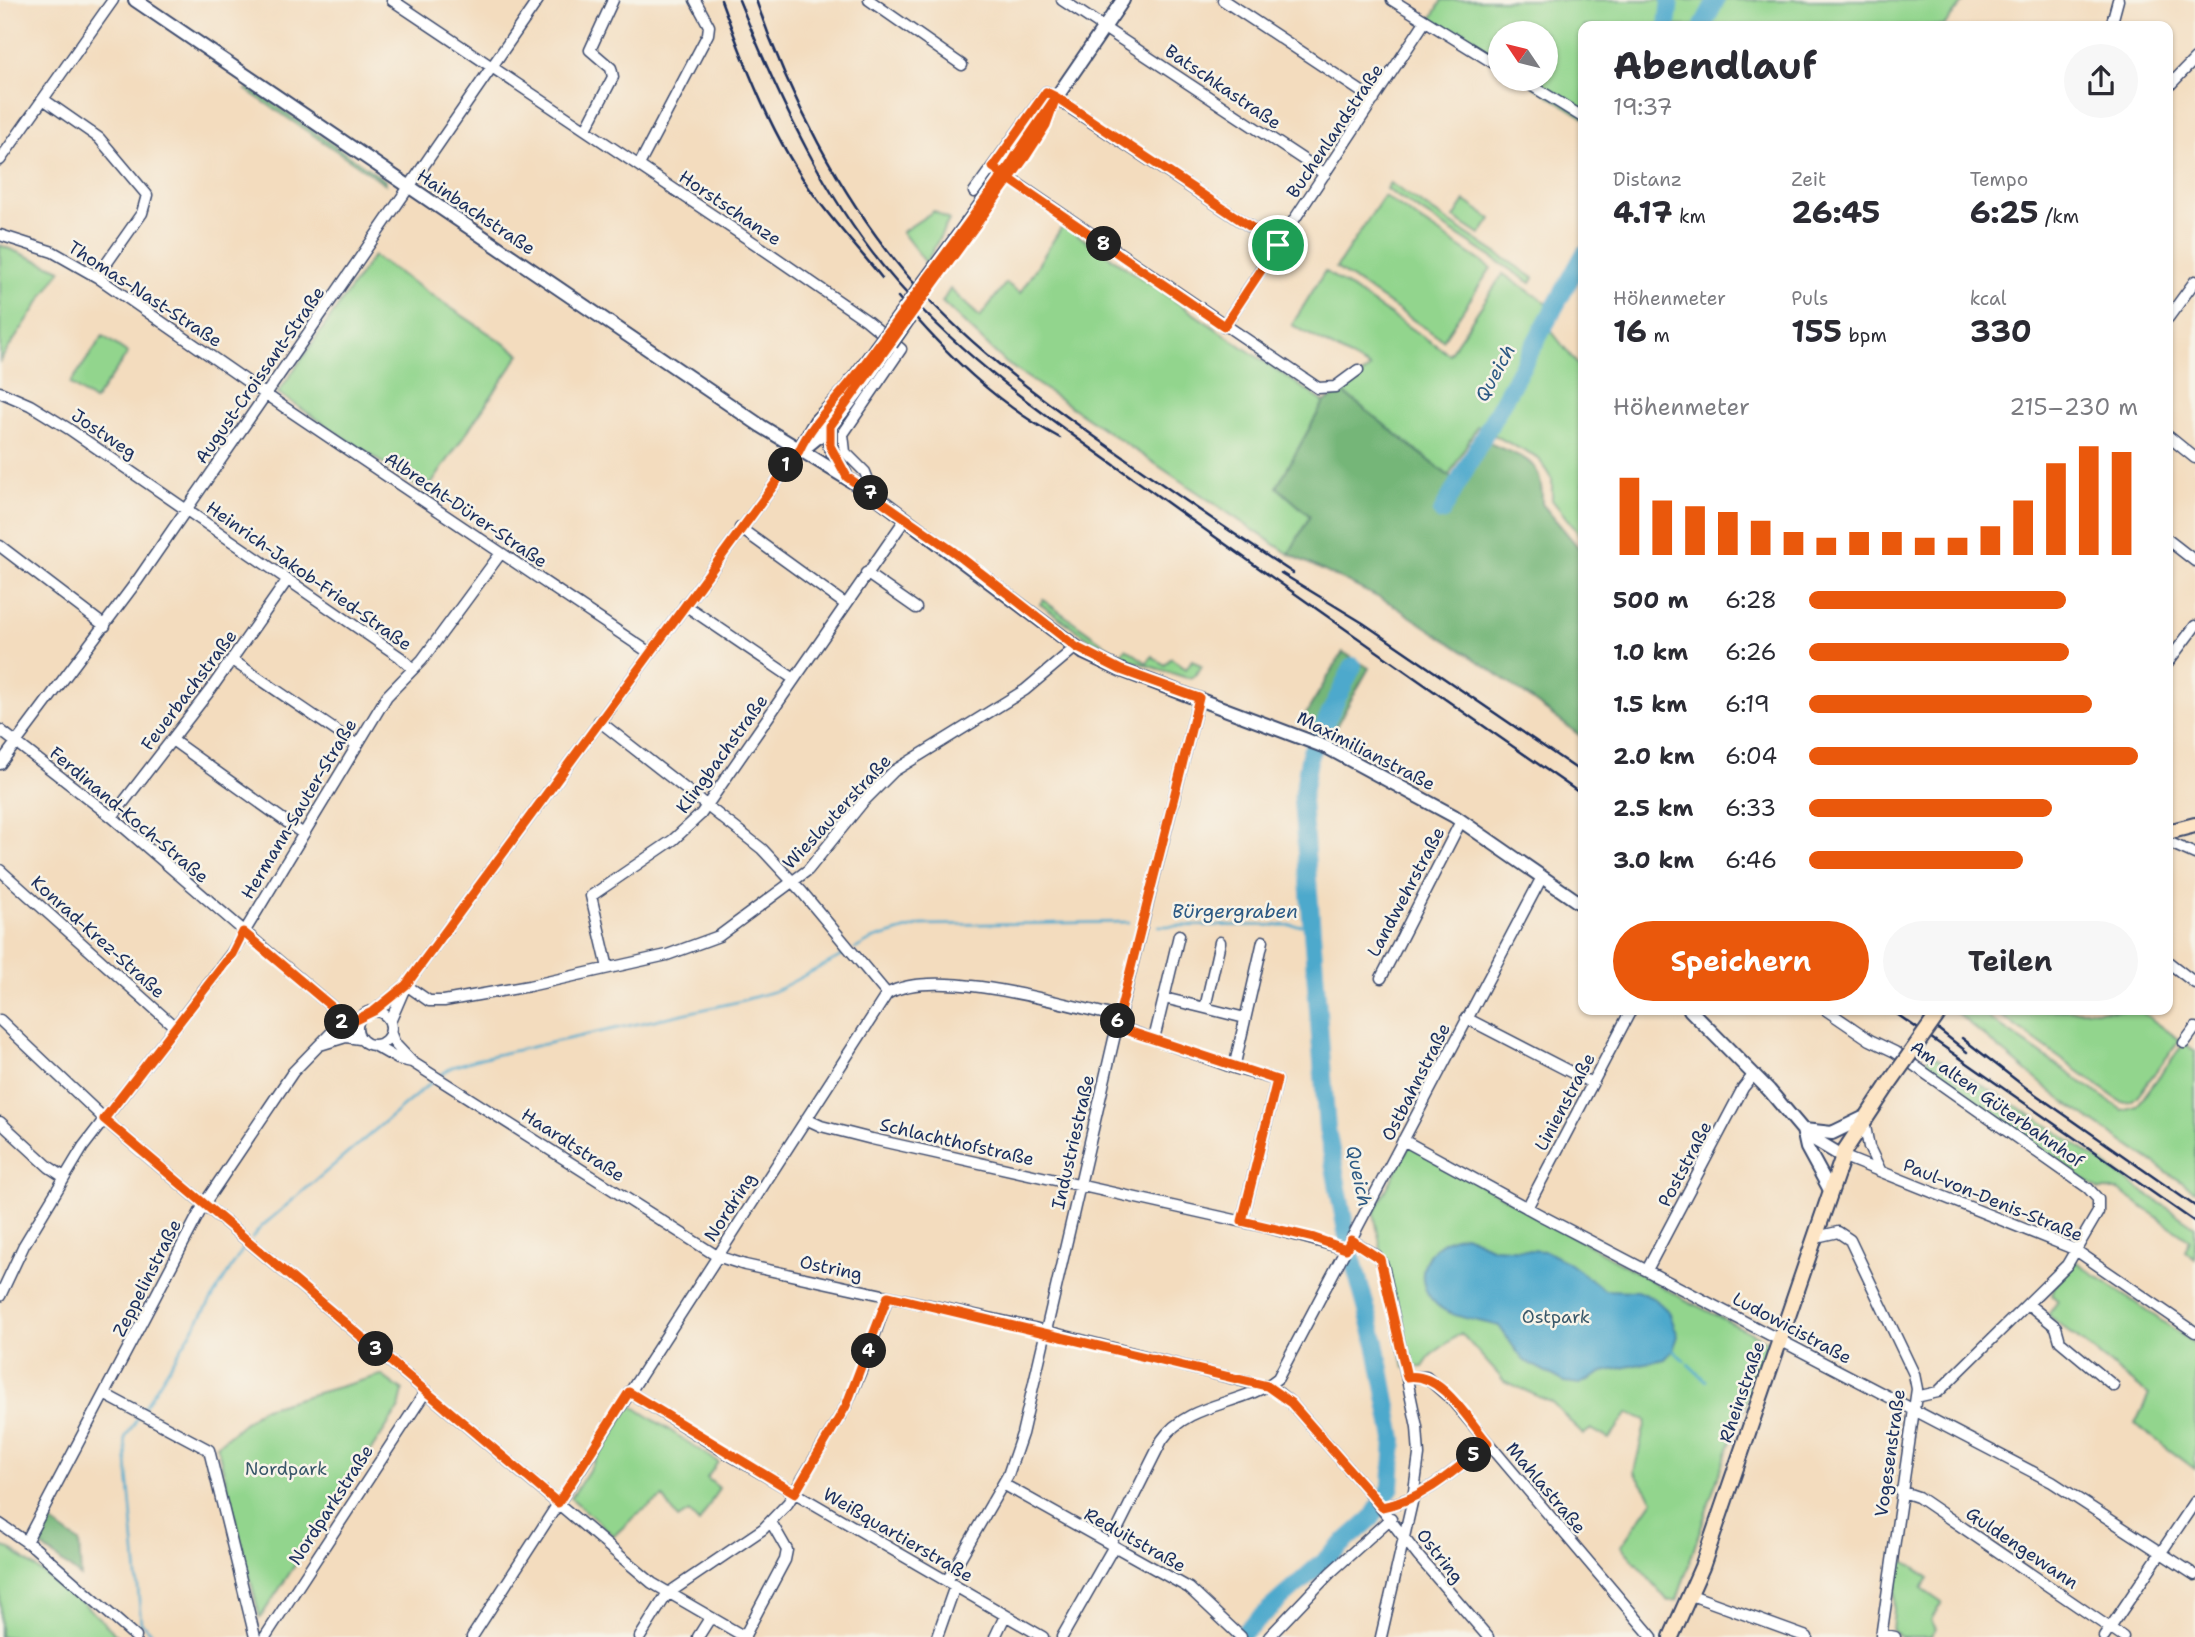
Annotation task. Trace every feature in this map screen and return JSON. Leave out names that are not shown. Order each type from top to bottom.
[{"type":"main road","points":[[2173,831],[2195,825]]},
{"type":"main road","name":"Rheinstraße","points":[[1671,1637],[1691,1595],[1781,1340],[1842,1156],[1863,1118],[1937,1015]]},
{"type":"street","points":[[0,160],[113,0]]},
{"type":"street","name":"Hainbachstraße","points":[[135,0],[799,451],[847,477],[906,518]]},
{"type":"street","name":"Horstschanze","points":[[392,0],[494,65],[876,328],[901,349],[845,428],[842,440],[845,452],[866,472],[874,495]]},
{"type":"street","name":"August-Croissant-Straße","points":[[0,764],[104,626],[187,509],[538,0]]},
{"type":"street","points":[[586,129],[613,77],[611,68],[590,50],[613,0]]},
{"type":"street","points":[[639,165],[708,34],[709,26],[695,0]]},
{"type":"street","points":[[869,0],[962,65]]},
{"type":"street","name":"Batschkastraße","points":[[1062,0],[1325,174]]},
{"type":"street","points":[[799,451],[816,440],[830,426],[848,395],[1046,125],[1056,97],[1123,0]]},
{"type":"street","points":[[1223,0],[1374,100]]},
{"type":"street","points":[[1392,0],[1424,23],[1488,60]]},
{"type":"street","points":[[2112,21],[2118,0]]},
{"type":"street","name":"Buchenlandstraße","points":[[1224,326],[1424,23]]},
{"type":"street","points":[[2173,82],[2195,59]]},
{"type":"street","points":[[1540,91],[1578,114]]},
{"type":"street","points":[[974,192],[1046,92],[1278,245]]},
{"type":"street","points":[[43,99],[99,138],[147,195],[142,213],[97,277]]},
{"type":"street","points":[[993,167],[1224,326],[1318,387],[1335,387],[1358,370]]},
{"type":"street","name":"Thomas-Nast-Straße","points":[[0,235],[53,252],[97,277],[266,394]]},
{"type":"street","points":[[2173,313],[2191,294],[2195,281]]},
{"type":"street","name":"Jostweg","points":[[0,392],[54,419],[187,509]]},
{"type":"street","name":"Albrecht-Dürer-Straße","points":[[266,394],[650,653]]},
{"type":"street","points":[[320,1045],[345,1037],[360,1039],[375,1046],[384,1042],[391,1034],[390,1022],[406,985],[799,451],[816,421],[848,395]]},
{"type":"street","points":[[830,426],[830,446],[847,477]]},
{"type":"street","points":[[2173,440],[2195,458]]},
{"type":"street","name":"Heinrich-Jakob-Fried-Straße","points":[[187,509],[400,657],[413,669]]},
{"type":"street","name":"Klingbachstraße","points":[[608,968],[591,896],[673,840],[709,805],[906,518]]},
{"type":"street","name":"Maximilianstraße","points":[[906,518],[1076,647],[1113,667],[1294,732],[1328,748],[1461,821],[1578,902]]},
{"type":"street","points":[[740,528],[845,604]]},
{"type":"street","points":[[2173,544],[2195,561]]},
{"type":"street","points":[[0,546],[104,626]]},
{"type":"street","name":"Hermann-Sauter-Straße","points":[[0,1296],[24,1245],[64,1177],[104,1119],[232,954],[302,833],[387,696],[413,669],[501,553]]},
{"type":"street","points":[[866,573],[916,608]]},
{"type":"street","name":"Feuerbachstraße","points":[[111,817],[232,660],[288,579]]},
{"type":"street","points":[[685,604],[794,679]]},
{"type":"street","points":[[2173,652],[2195,626]]},
{"type":"street","name":"Wieslauterstraße","points":[[406,985],[433,1002],[608,968],[706,942],[794,882],[894,771],[1024,690],[1076,647]]},
{"type":"street","points":[[232,660],[357,745]]},
{"type":"street","name":"Industriestraße","points":[[937,1637],[951,1584],[1003,1484],[1022,1434],[1118,1022],[1199,698]]},
{"type":"street","points":[[599,721],[753,841],[794,882],[887,994],[911,986],[972,985],[1118,1022],[1154,1039],[1234,1068],[1277,1080],[1242,1221]]},
{"type":"street","points":[[0,730],[17,743]]},
{"type":"street","points":[[172,740],[302,833]]},
{"type":"street","name":"Ferdinand-Koch-Straße","points":[[17,743],[111,817],[332,1007],[345,1025]]},
{"type":"street","name":"Landwehrstraße","points":[[1381,978],[1461,821]]},
{"type":"street","points":[[2173,844],[2195,854]]},
{"type":"street","name":"Konrad-Krez-Straße","points":[[0,870],[175,1027]]},
{"type":"street","name":"Ostbahnstraße","points":[[1267,1386],[1280,1375],[1542,877]]},
{"type":"street","points":[[1154,1039],[1179,934]]},
{"type":"street","points":[[1234,1068],[1264,941]]},
{"type":"street","points":[[1205,1008],[1220,942]]},
{"type":"street","points":[[2173,966],[2195,983]]},
{"type":"street","points":[[360,1039],[357,1029],[360,1018],[374,1011],[406,985]]},
{"type":"street","name":"Nordring","points":[[472,1637],[887,994]]},
{"type":"street","points":[[1164,998],[1245,1018]]},
{"type":"street","points":[[374,1011],[384,1014],[390,1022]]},
{"type":"street","name":"Linienstraße","points":[[1527,1208],[1628,1015]]},
{"type":"street","points":[[1695,1015],[1754,1074],[1802,1130],[1842,1156]]},
{"type":"street","name":"Am alten Güterbahnhof","points":[[1833,1015],[1870,1040],[1895,1052],[2094,1192],[2098,1199],[2098,1212],[2067,1265],[1938,1392],[1916,1397]]},
{"type":"street","name":"Zeppelinstraße","points":[[26,1542],[204,1203],[283,1085],[331,1033],[360,1018]]},
{"type":"street","points":[[1466,1018],[1592,1083]]},
{"type":"street","points":[[0,1020],[104,1119],[667,1594],[745,1637],[785,1560],[787,1550],[771,1522]]},
{"type":"street","points":[[2184,1043],[2195,1028]]},
{"type":"street","name":"Haardtstraße","points":[[391,1034],[395,1044],[412,1062],[717,1256]]},
{"type":"street","name":"Haardtstraße","points":[[375,1046],[398,1059],[412,1062]]},
{"type":"street","name":"Poststraße","points":[[1647,1270],[1743,1088],[1754,1074]]},
{"type":"street","points":[[1802,1130],[1832,1133],[1863,1118],[1869,1147],[1880,1170]]},
{"type":"street","name":"Schlachthofstraße","points":[[806,1119],[821,1126],[1349,1245],[1377,1256],[1382,1265],[1407,1377],[1418,1444],[1413,1498],[1381,1637]]},
{"type":"street","points":[[0,1122],[48,1167],[64,1177]]},
{"type":"street","points":[[1802,1130],[1807,1148],[1831,1192]]},
{"type":"street","name":"Ludowicistraße","points":[[1403,1140],[1527,1208],[2052,1482],[2195,1575]]},
{"type":"street","name":"Paul-von-Denis-Straße","points":[[1842,1156],[2074,1249],[2195,1332]]},
{"type":"street","name":"Vogesenstraße","points":[[1816,1237],[1838,1231],[1846,1236],[1914,1374],[1916,1397],[1900,1491],[1881,1636]]},
{"type":"street","name":"Ostring","points":[[717,1256],[744,1265],[1046,1331],[1267,1386],[1291,1403],[1386,1512],[1488,1637]]},
{"type":"street","points":[[640,1637],[667,1594],[771,1522],[795,1493],[846,1406],[874,1340],[888,1296]]},
{"type":"street","points":[[2028,1304],[2056,1326],[2060,1341],[2114,1386]]},
{"type":"street","name":"Mahlastraße","points":[[1407,1377],[1417,1375],[1430,1379],[1488,1443],[1652,1637]]},
{"type":"street","points":[[1062,1637],[1112,1545],[1166,1434],[1191,1415],[1267,1386]]},
{"type":"street","name":"Nordparkstraße","points":[[265,1637],[426,1391]]},
{"type":"street","name":"Weißquartierstraße","points":[[629,1392],[795,1493],[1043,1637]]},
{"type":"street","points":[[104,1394],[200,1442],[211,1453],[255,1637]]},
{"type":"street","points":[[1269,1637],[1386,1512],[1436,1486],[1488,1443]]},
{"type":"street","name":"Reduitstraße","points":[[1003,1484],[1196,1593],[1241,1637]]},
{"type":"street","name":"Guldengewann","points":[[1900,1491],[1918,1497],[2107,1632],[2123,1637]]},
{"type":"street","points":[[2107,1632],[2195,1502]]},
{"type":"street","points":[[0,1524],[26,1542],[136,1637]]},
{"type":"street","points":[[1691,1595],[1807,1637]]},
{"type":"street","points":[[995,1637],[1005,1616]]},
{"type":"street","points":[[698,1637],[710,1618]]},
{"type":"street","points":[[1881,1636],[1895,1637]]},
{"type":"green space","points":[[1442,0],[1965,0],[1948,21],[1578,21],[1578,114],[1542,91],[1558,91],[1558,21],[1488,21],[1488,56],[1431,20]]},
{"type":"green space","points":[[250,88],[386,181],[386,184],[246,90]]},
{"type":"green space","points":[[1390,183],[1534,278],[1531,283],[1386,189]]},
{"type":"green space","points":[[1384,196],[1491,268],[1443,340],[1336,268]]},
{"type":"green space","points":[[1465,201],[1491,219],[1480,235],[1454,218]]},
{"type":"green space","points":[[934,211],[949,220],[926,263],[902,232]]},
{"type":"green space","points":[[1063,225],[1324,402],[1277,487],[1310,516],[1289,554],[1006,363],[942,302],[950,289],[980,317],[1006,283],[1020,293]]},
{"type":"green space","points":[[0,245],[61,270],[0,361]]},
{"type":"green space","points":[[373,256],[520,354],[426,492],[278,393]]},
{"type":"green space","points":[[1325,271],[1449,354],[1503,274],[1551,306],[1543,320],[1578,365],[1578,532],[1552,500],[1552,480],[1539,459],[1477,426],[1449,476],[1343,392],[1370,368],[1292,325]]},
{"type":"green space","points":[[103,336],[128,353],[94,401],[70,384]]},
{"type":"green space","points":[[1343,392],[1460,485],[1485,441],[1520,457],[1535,468],[1539,477],[1542,504],[1578,547],[1578,734],[1490,669],[1390,603],[1289,554],[1310,516],[1277,487],[1324,402]]},
{"type":"green space","points":[[1043,600],[1120,655],[1126,648],[1147,663],[1152,656],[1165,665],[1171,658],[1186,669],[1192,660],[1202,667],[1193,677],[1187,678],[1111,654],[1040,604]]},
{"type":"green space","points":[[1343,652],[1369,668],[1331,735],[1301,722]]},
{"type":"green space","points":[[1959,1015],[1984,1015],[2122,1110],[2137,1106],[2184,1043],[2195,1051],[2195,1191],[2059,1098]]},
{"type":"green space","points":[[2000,1015],[2146,1015],[2180,1040],[2137,1096],[2131,1101],[2121,1102]]},
{"type":"green space","points":[[1931,1054],[2044,1123],[2195,1227],[2195,1259],[2185,1251],[2190,1240],[2118,1190],[2099,1190],[1924,1065]]},
{"type":"green space","name":"Ostpark","points":[[1410,1144],[1684,1299],[1769,1342],[1720,1470],[1677,1600],[1668,1601],[1621,1546],[1653,1500],[1634,1472],[1646,1420],[1628,1413],[1609,1439],[1591,1429],[1583,1435],[1553,1403],[1504,1381],[1461,1333],[1431,1355],[1423,1367],[1404,1368],[1374,1213]]},
{"type":"green space","points":[[2075,1261],[2195,1344],[2195,1469],[2135,1424],[2149,1395],[2048,1315],[2058,1301],[2052,1295],[2054,1287]]},
{"type":"green space","name":"Nordpark","points":[[381,1375],[403,1391],[399,1408],[260,1618],[217,1445],[261,1409]]},
{"type":"green space","points":[[631,1405],[718,1462],[707,1478],[719,1488],[699,1523],[689,1512],[678,1519],[663,1497],[636,1515],[614,1536],[571,1498]]},
{"type":"green space","points":[[48,1520],[79,1542],[81,1577],[36,1542]]},
{"type":"green space","points":[[0,1546],[10,1549],[83,1603],[119,1637],[0,1637]]},
{"type":"green space","points":[[1899,1557],[1929,1578],[1922,1588],[1942,1602],[1931,1620],[1936,1629],[1930,1637],[1901,1637],[1892,1631]]},
{"type":"water","points":[[1465,1235],[1493,1248],[1545,1251],[1567,1262],[1605,1290],[1637,1291],[1655,1299],[1669,1312],[1678,1336],[1673,1350],[1665,1359],[1603,1372],[1580,1384],[1565,1382],[1523,1360],[1499,1326],[1443,1310],[1428,1294],[1423,1272],[1432,1251],[1441,1243]]},
{"type":"waterway","points":[[1668,21],[1670,0]]},
{"type":"waterway","name":"Queich","points":[[1706,21],[1716,0]]},
{"type":"waterway","name":"Queich","points":[[1442,512],[1578,265]]},
{"type":"waterway","name":"Queich","points":[[1238,1637],[1372,1518],[1391,1487],[1394,1439],[1376,1343],[1348,1242],[1327,1129],[1302,800],[1310,754],[1353,666]]},
{"type":"waterway","points":[[855,949],[871,940],[921,925],[1129,922]]},
{"type":"waterway","name":"Bürgergraben","points":[[1159,926],[1310,925]]},
{"type":"waterway","points":[[439,1076],[452,1067],[481,1058],[737,1002],[775,991],[849,952]]},
{"type":"waterway","points":[[252,1238],[261,1227],[434,1080]]},
{"type":"waterway","points":[[157,1637],[141,1623],[125,1438],[243,1249]]},
{"type":"waterway","points":[[1673,1350],[1685,1361]]},
{"type":"waterway","points":[[1688,1364],[1706,1381]]},
{"type":"railway","points":[[721,0],[751,77],[787,153],[817,199],[882,278]]},
{"type":"railway","points":[[739,0],[788,112],[827,185],[872,253],[926,314],[1018,395],[1578,792]]},
{"type":"railway","points":[[756,0],[784,72],[818,143],[881,243],[927,297],[999,365],[1051,405],[1293,573]]},
{"type":"railway","points":[[898,297],[934,338],[972,375],[1014,409],[1060,438]]},
{"type":"railway","points":[[1281,573],[1363,623],[1578,770]]},
{"type":"railway","points":[[1898,1015],[2195,1222]]},
{"type":"railway","points":[[1920,1015],[1967,1052]]},
{"type":"railway","points":[[1962,1038],[2025,1087],[2195,1206]]},
{"type":"route","points":[[1278,245],[1056,97],[1012,162],[956,239],[901,317],[844,392],[807,433],[799,451],[779,474],[406,985],[379,1008],[345,1025],[332,1007],[243,932],[232,954],[104,1119],[558,1503],[629,1392],[795,1493],[846,1406],[883,1317],[888,1296],[1034,1328],[1267,1386],[1291,1403],[1382,1507],[1413,1498],[1436,1486],[1488,1443],[1451,1399],[1430,1379],[1417,1375],[1407,1377],[1386,1275],[1380,1259],[1351,1240],[1346,1249],[1314,1238],[1242,1221],[1277,1080],[1116,1027],[1199,698],[1121,670],[1076,647],[954,552],[847,477],[829,441],[830,426],[852,398],[900,331],[959,249],[1018,167],[1046,125],[1056,97],[1046,92],[993,167],[1018,185],[1224,326],[1278,245]]}]
